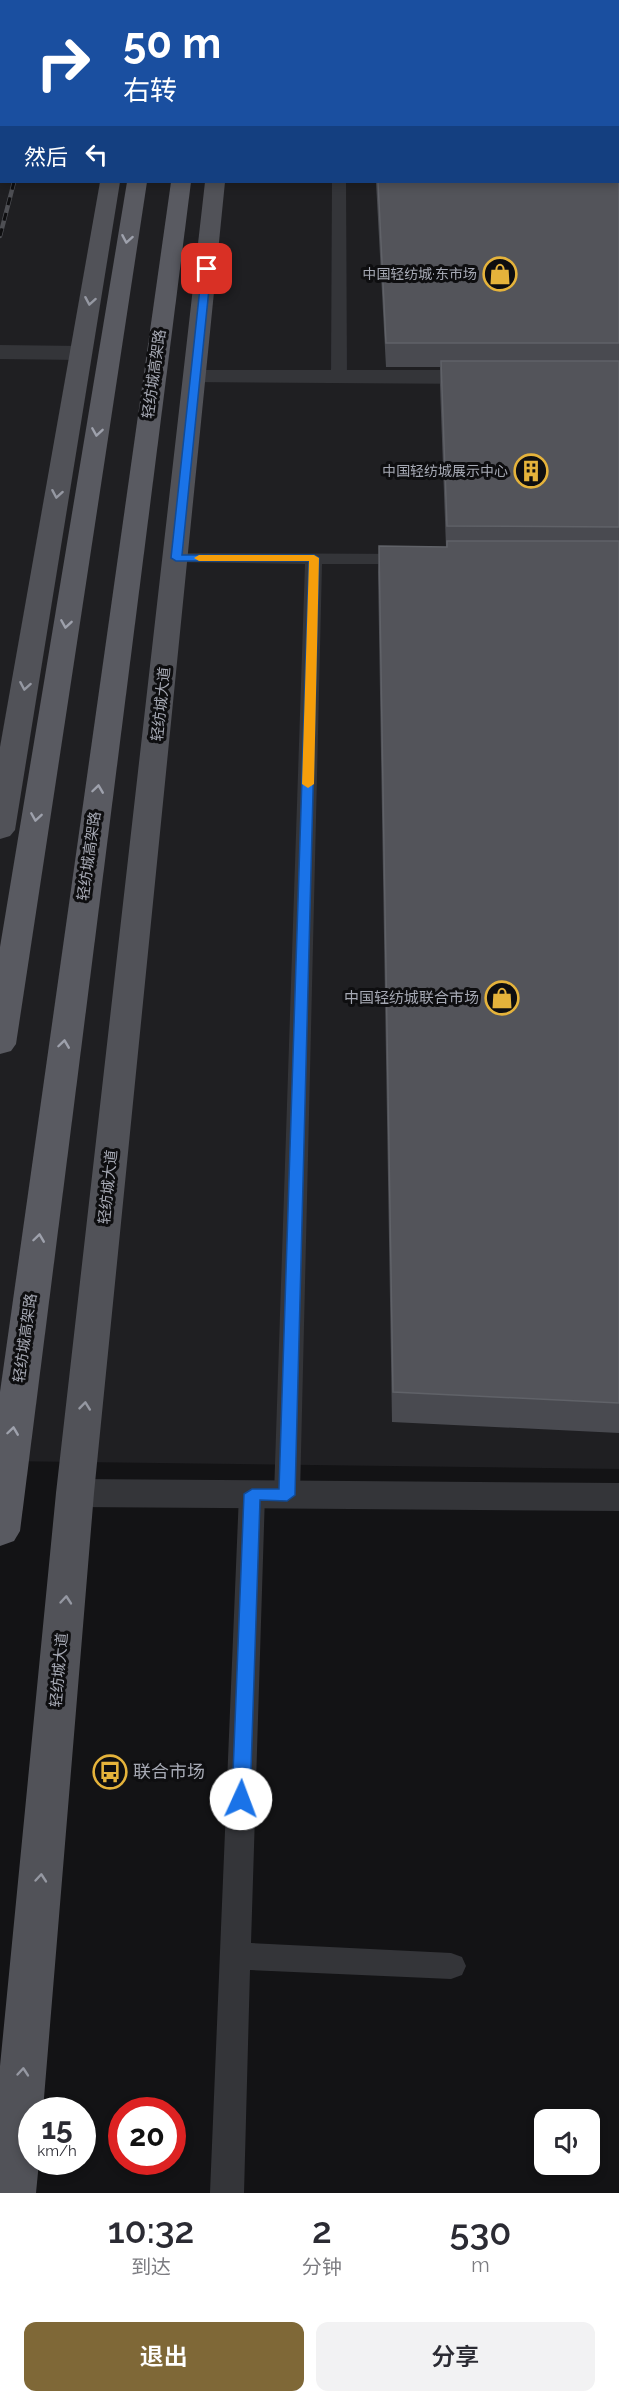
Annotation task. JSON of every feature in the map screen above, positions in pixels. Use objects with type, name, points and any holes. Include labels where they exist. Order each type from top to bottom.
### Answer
[{"type":"highway","points":[[0,1044],[137,183]]},
{"type":"highway","name":"轻纺城高架路","points":[[0,1531],[181,183]]},
{"type":"main road","points":[[0,830],[110,183]]},
{"type":"main road","name":"轻纺城大道","points":[[12,2193],[75,1493],[196,377],[215,183]]},
{"type":"street","points":[[0,352],[81,353]]},
{"type":"street","points":[[196,377],[502,377]]},
{"type":"street","points":[[75,1493],[619,1497]]},
{"type":"lane","points":[[339,183],[339,377]]},
{"type":"lane","points":[[176,558],[420,559]]},
{"type":"lane","points":[[227,2193],[236,1956],[269,1495],[314,558]]},
{"type":"lane","points":[[236,1956],[451,1966]]},
{"type":"shaded area","points":[[0,183],[619,183],[619,1469],[0,1461]]},
{"type":"building","name":"中国轻纺城·东市场","points":[[378,183],[619,183],[619,343],[386,343]]},
{"type":"building","name":"中国轻纺城展示中心","points":[[441,361],[619,361],[619,527],[447,526]]},
{"type":"building","name":"中国轻纺城联合市场","points":[[447,541],[619,541],[619,1403],[393,1392],[379,546],[447,547]]},
{"type":"railway","points":[[0,236],[14,183]]},
{"type":"slow traffic","points":[[199,558],[314,558],[308,784]]},
{"type":"place","name":"中国轻纺城·东市场","points":[[500,274]]},
{"type":"place","name":"中国轻纺城展示中心","points":[[531,471]]},
{"type":"place","name":"中国轻纺城联合市场","points":[[502,998]]},
{"type":"place","name":"联合市场","points":[[110,1772]]},
{"type":"route","points":[[207,269],[176,558],[314,558],[287,1495],[252,1494],[241,1799]]}]
